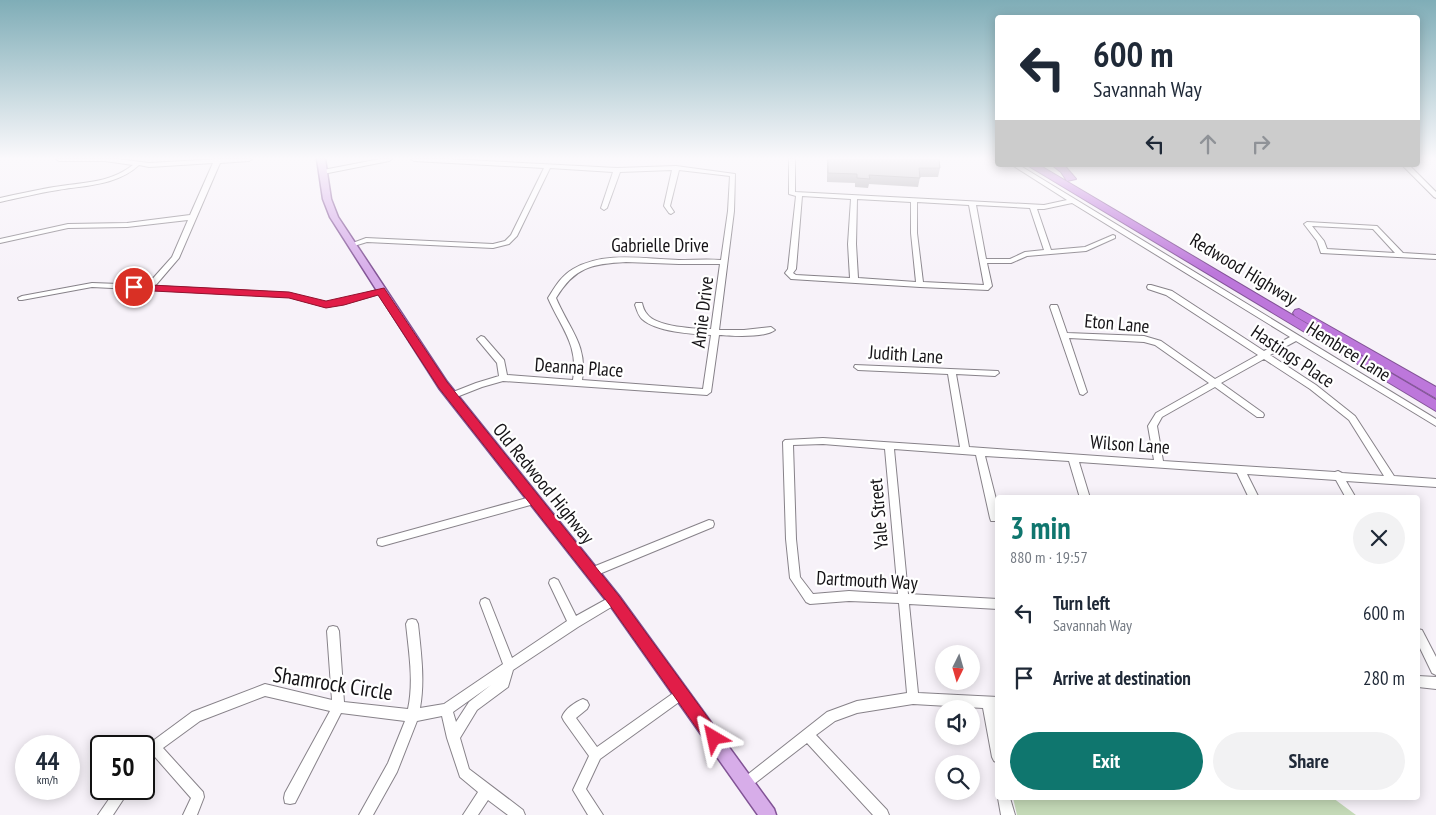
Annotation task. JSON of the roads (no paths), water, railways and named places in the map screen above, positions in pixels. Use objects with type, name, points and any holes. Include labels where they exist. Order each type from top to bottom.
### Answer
[{"type":"highway","name":"Redwood Highway","points":[[1086,197],[1436,406]]},
{"type":"highway","name":"Redwood Highway","points":[[1102,197],[1436,393]]},
{"type":"main road","name":"Old Redwood Highway","points":[[327,197],[328,204],[380,291],[424,359],[614,600],[768,815]]},
{"type":"street","points":[[0,200],[15,197]]},
{"type":"street","points":[[150,287],[175,258],[202,197]]},
{"type":"street","points":[[352,244],[366,240],[493,246],[507,243],[514,236],[533,197]]},
{"type":"street","points":[[604,208],[608,197]]},
{"type":"street","points":[[669,197],[667,206],[671,212]]},
{"type":"street","name":"Amie Drive","points":[[708,392],[717,331],[732,197]]},
{"type":"street","points":[[795,197],[790,276],[985,288],[988,286],[972,203]]},
{"type":"street","points":[[854,197],[852,244],[854,280]]},
{"type":"street","points":[[855,197],[1033,207],[1054,207],[1068,199]]},
{"type":"street","name":"Hembree Lane","points":[[1061,197],[1068,199],[1436,423]]},
{"type":"street","points":[[914,200],[914,233],[920,285]]},
{"type":"street","points":[[1033,207],[1048,251]]},
{"type":"street","points":[[0,242],[68,226],[127,226],[193,217]]},
{"type":"street","points":[[1401,255],[1375,227],[1307,224],[1320,241],[1324,251],[1436,257]]},
{"type":"street","points":[[983,261],[1011,261],[1026,254],[1086,249],[1113,237]]},
{"type":"street","name":"Gabrielle Drive","points":[[577,383],[582,366],[580,352],[552,298],[556,289],[568,277],[584,267],[606,260],[725,262]]},
{"type":"street","points":[[22,298],[92,285],[289,295],[326,305],[344,302],[380,291]]},
{"type":"street","name":"Hastings Place","points":[[1151,287],[1169,293],[1313,387],[1352,418],[1391,479]]},
{"type":"street","points":[[639,305],[644,317],[657,325],[753,333],[771,330]]},
{"type":"street","points":[[1054,307],[1082,392]]},
{"type":"street","name":"Eton Lane","points":[[1063,335],[1144,339],[1158,343],[1260,415]]},
{"type":"street","points":[[1159,463],[1152,426],[1158,415],[1296,337]]},
{"type":"street","points":[[481,339],[501,362],[503,378]]},
{"type":"street","name":"Judith Lane","points":[[858,367],[952,373],[995,373]]},
{"type":"street","points":[[952,373],[965,451]]},
{"type":"street","name":"Deanna Place","points":[[452,396],[479,384],[503,378],[708,392]]},
{"type":"street","name":"Wilson Lane","points":[[822,441],[1436,483]]},
{"type":"street","name":"Dartmouth Way","points":[[822,441],[788,442],[790,539],[795,578],[810,599],[849,596],[995,604]]},
{"type":"street","name":"Yale Street","points":[[889,446],[913,698]]},
{"type":"street","points":[[980,452],[995,518]]},
{"type":"street","points":[[1073,458],[1084,495]]},
{"type":"street","points":[[1240,469],[1253,495]]},
{"type":"street","points":[[1338,475],[1349,495]]},
{"type":"street","points":[[382,542],[534,500]]},
{"type":"street","points":[[592,572],[709,524]]},
{"type":"street","points":[[554,583],[574,623]]},
{"type":"street","name":"Shamrock Circle","points":[[155,747],[196,716],[265,690],[338,707],[412,716],[446,709],[574,623],[593,614],[614,600]]},
{"type":"street","points":[[453,738],[473,706],[504,684],[509,666],[485,603]]},
{"type":"street","points":[[366,815],[384,786],[412,716],[416,668],[412,624]]},
{"type":"street","points":[[290,798],[338,707],[333,631]]},
{"type":"street","points":[[1420,638],[1436,669]]},
{"type":"street","points":[[1420,682],[1436,683]]},
{"type":"street","points":[[596,815],[579,790],[596,755],[682,693]]},
{"type":"street","points":[[746,783],[831,716],[849,710],[913,698],[993,703],[995,725]]},
{"type":"street","points":[[583,705],[568,717],[596,755]]},
{"type":"street","points":[[446,709],[464,772],[518,815]]},
{"type":"street","points":[[808,735],[882,815]]},
{"type":"street","points":[[155,749],[198,797],[190,815]]},
{"type":"street","points":[[470,815],[487,790]]},
{"type":"street","points":[[105,815],[116,800]]},
{"type":"street","points":[[1004,800],[1008,815]]}]
